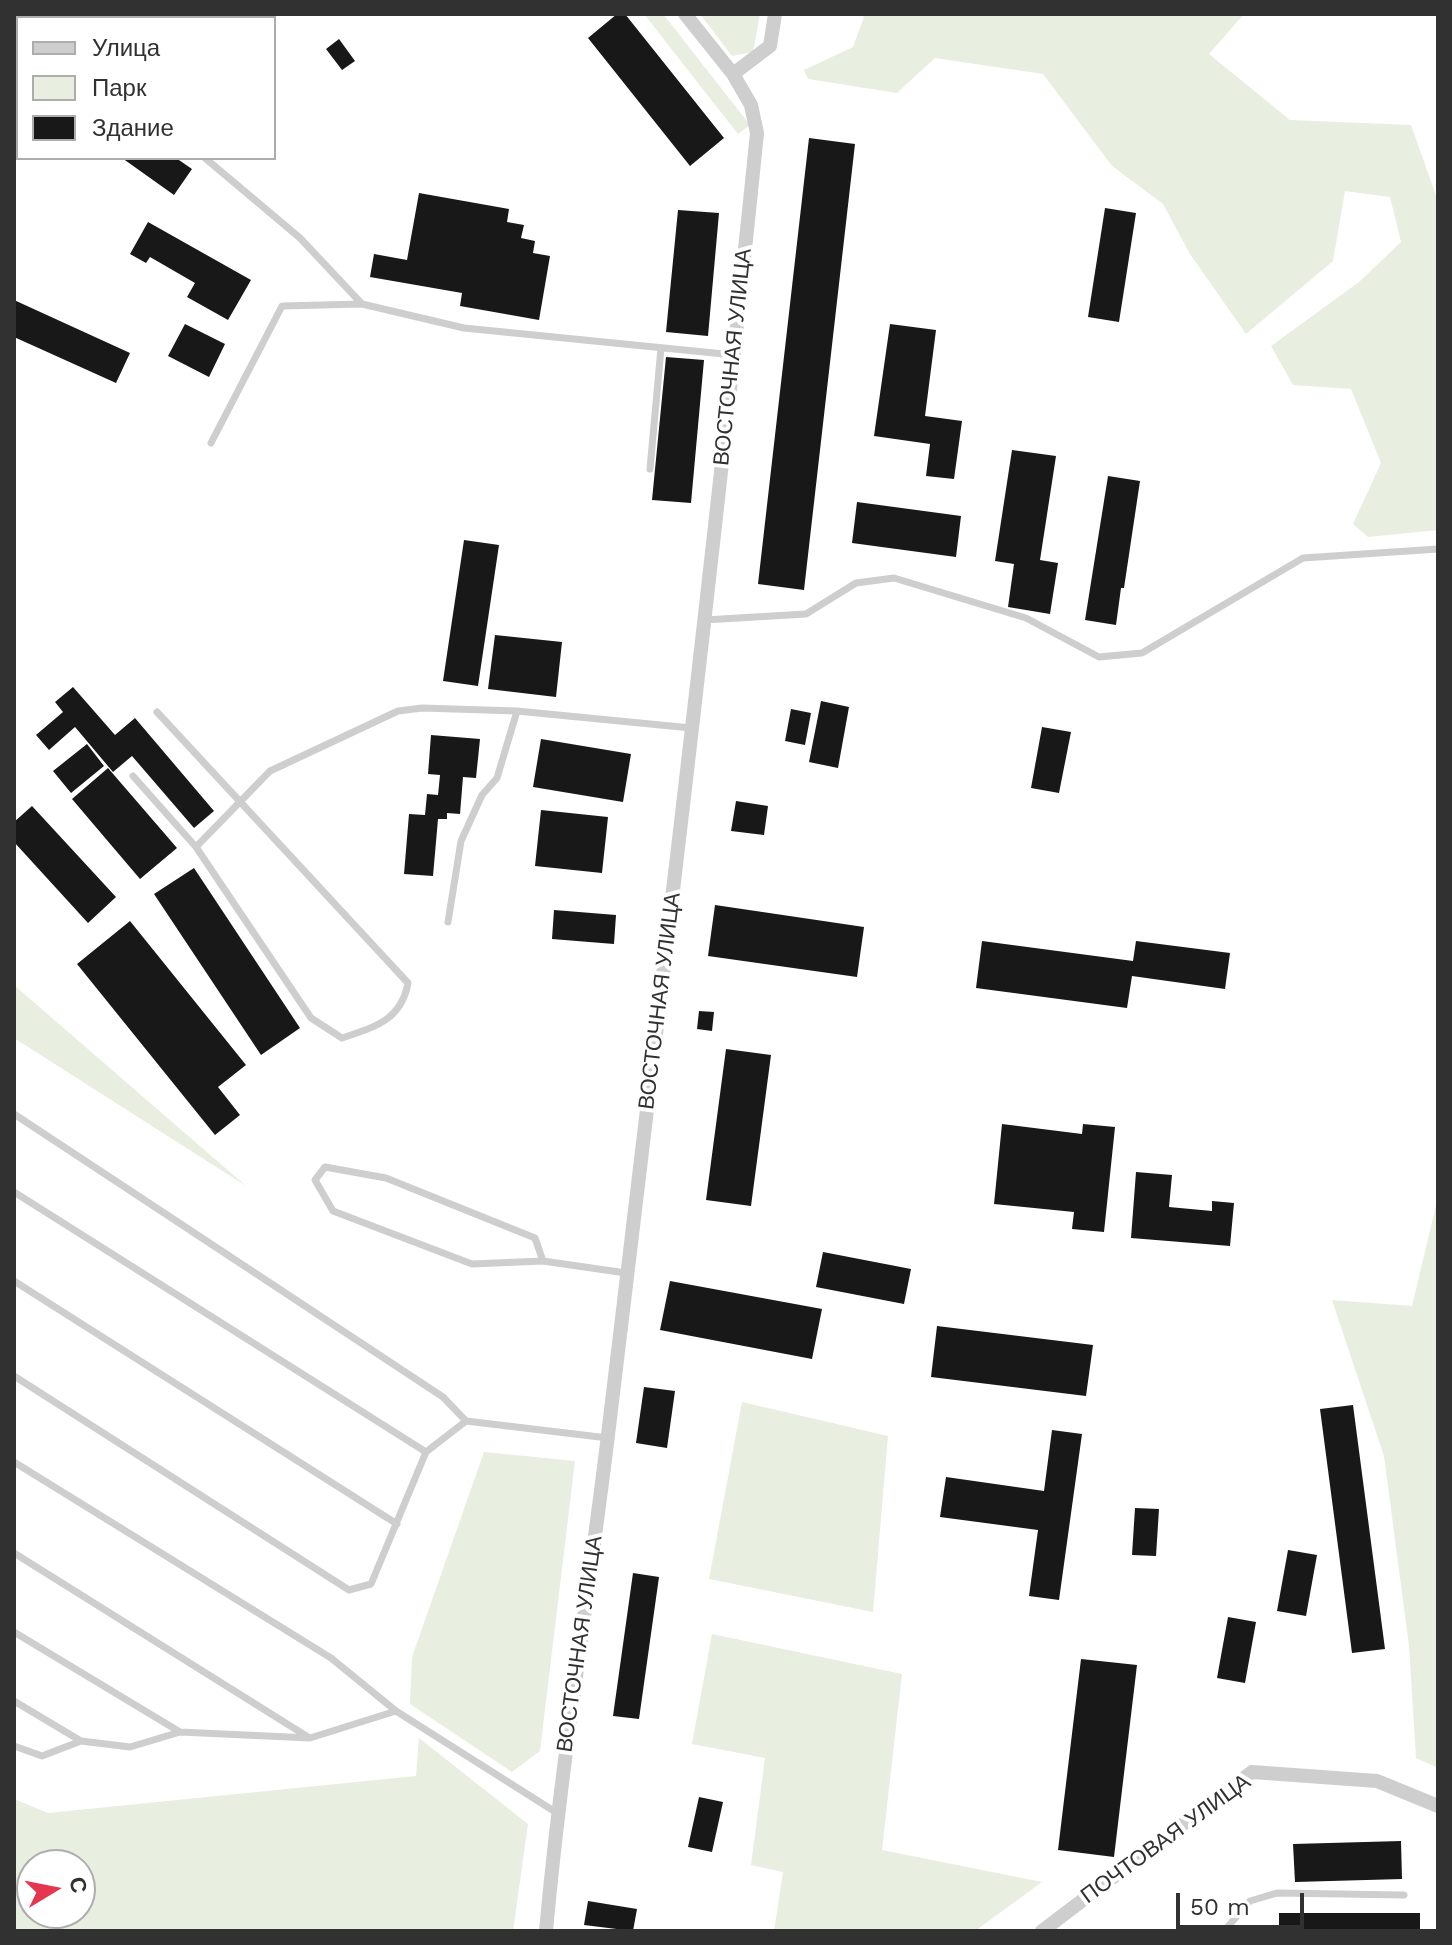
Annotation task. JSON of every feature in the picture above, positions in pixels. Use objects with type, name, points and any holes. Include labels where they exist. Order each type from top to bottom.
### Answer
[{"type":"street","name":"ВОСТОЧНАЯ УЛИЦА","points":[[546,1931],[557,1813],[608,1438],[663,992],[757,133],[751,105],[733,74],[685,14]]},
{"type":"street","points":[[733,74],[770,46],[775,14]]},
{"type":"street","name":"ПОЧТОВАЯ УЛИЦА","points":[[1042,1931],[1252,1772],[1377,1781],[1438,1806]]},
{"type":"lane","points":[[207,160],[300,238],[362,304]]},
{"type":"lane","points":[[211,443],[282,306],[362,304],[464,328],[734,355]]},
{"type":"lane","points":[[650,469],[661,348]]},
{"type":"lane","points":[[704,620],[806,614],[856,583],[894,578],[1026,618],[1099,657],[1142,653],[1303,558],[1438,549]]},
{"type":"lane","points":[[196,847],[270,771],[398,711],[422,708],[517,711],[691,728]]},
{"type":"lane","points":[[448,922],[461,841],[482,795],[497,778],[517,711]]},
{"type":"lane","points":[[133,776],[196,847],[311,1018],[342,1038],[384,1024],[405,998],[408,983],[157,712]]},
{"type":"lane","points":[[14,1114],[443,1397],[466,1421],[608,1438]]},
{"type":"lane","points":[[543,1261],[535,1238],[386,1178],[325,1167],[315,1180],[333,1211],[472,1264],[543,1261],[626,1273]]},
{"type":"lane","points":[[14,1192],[426,1452]]},
{"type":"lane","points":[[14,1281],[397,1524]]},
{"type":"lane","points":[[14,1376],[349,1590],[371,1584],[426,1452],[466,1421]]},
{"type":"lane","points":[[14,1462],[331,1658],[396,1711],[557,1813]]},
{"type":"lane","points":[[14,1553],[310,1738]]},
{"type":"lane","points":[[14,1632],[180,1732]]},
{"type":"lane","points":[[14,1701],[81,1741],[130,1747],[180,1732],[310,1738],[396,1711]]},
{"type":"lane","points":[[14,1746],[42,1756],[81,1741]]},
{"type":"lane","points":[[1224,1931],[1250,1901],[1277,1893],[1404,1895]]},
{"type":"green space","points":[[644,14],[663,14],[750,125],[738,134]]},
{"type":"green space","points":[[700,14],[760,14],[753,52],[732,56]]},
{"type":"green space","points":[[859,14],[1244,14],[1209,54],[1290,120],[1411,125],[1438,201],[1438,530],[1368,537],[1353,524],[1381,463],[1351,389],[1293,385],[1271,346],[1359,282],[1401,242],[1390,197],[1345,191],[1333,261],[1246,334],[1190,254],[1163,204],[1112,166],[1043,74],[935,58],[897,93],[808,79],[804,70],[853,47],[864,17]]},
{"type":"green space","points":[[14,985],[246,1186],[14,1038]]},
{"type":"green space","points":[[1438,1197],[1438,1768],[1416,1758],[1409,1646],[1384,1456],[1332,1300],[1412,1306]]},
{"type":"green space","points":[[742,1402],[888,1436],[873,1612],[709,1579]]},
{"type":"green space","points":[[484,1452],[575,1461],[540,1751],[512,1772],[410,1704],[412,1657]]},
{"type":"green space","points":[[712,1634],[902,1674],[882,1850],[1042,1882],[975,1931],[774,1931],[783,1872],[751,1865],[765,1758],[692,1744]]},
{"type":"green space","points":[[419,1738],[528,1824],[513,1931],[14,1931],[14,1799],[48,1813],[416,1776]]},
{"type":"building","points":[[617,14],[625,14],[724,138],[690,166],[588,38]]},
{"type":"building","points":[[339,39],[355,61],[342,70],[326,49]]},
{"type":"building","points":[[809,138],[855,144],[804,590],[758,584]]},
{"type":"building","points":[[125,160],[179,160],[192,169],[174,195]]},
{"type":"building","points":[[419,193],[509,209],[507,222],[524,225],[521,238],[535,241],[533,253],[550,256],[539,320],[460,306],[462,293],[370,277],[374,254],[407,260]]},
{"type":"building","points":[[1105,208],[1136,213],[1119,322],[1088,317]]},
{"type":"building","points":[[678,210],[719,213],[708,336],[666,332]]},
{"type":"building","points":[[148,222],[251,280],[228,320],[187,297],[195,283],[150,257],[146,263],[130,254]]},
{"type":"building","points":[[14,300],[130,353],[116,383],[14,337]]},
{"type":"building","points":[[185,324],[225,344],[209,377],[168,356]]},
{"type":"building","points":[[890,324],[936,330],[925,416],[962,421],[954,479],[926,476],[930,444],[874,436]]},
{"type":"building","points":[[666,357],[704,360],[691,503],[652,500]]},
{"type":"building","points":[[1012,450],[1056,456],[1040,560],[1058,563],[1050,614],[1008,607],[1014,564],[995,561]]},
{"type":"building","points":[[1108,476],[1140,481],[1116,625],[1085,620]]},
{"type":"building","points":[[857,502],[961,516],[956,557],[852,543]]},
{"type":"building","points":[[464,540],[499,545],[478,686],[443,681]]},
{"type":"building","points":[[495,635],[562,642],[556,697],[488,689]]},
{"type":"building","points":[[73,687],[115,735],[135,718],[214,811],[194,828],[132,756],[113,772],[75,727],[49,750],[36,735],[63,712],[55,702]]},
{"type":"building","points":[[821,701],[849,707],[838,768],[809,762]]},
{"type":"building","points":[[791,709],[811,713],[805,745],[785,741]]},
{"type":"building","points":[[1042,727],[1071,732],[1059,793],[1031,788]]},
{"type":"building","points":[[431,735],[480,739],[476,778],[463,777],[460,814],[447,813],[447,819],[438,819],[433,876],[404,874],[409,814],[425,815],[427,794],[438,795],[440,775],[428,774]]},
{"type":"building","points":[[541,739],[631,754],[623,802],[533,787]]},
{"type":"building","points":[[87,744],[104,766],[71,793],[53,771]]},
{"type":"building","points":[[108,768],[177,848],[140,879],[72,799]]},
{"type":"building","points":[[736,801],[768,806],[764,835],[731,831]]},
{"type":"building","points":[[32,806],[116,897],[88,923],[14,842],[14,822]]},
{"type":"building","points":[[541,810],[608,817],[602,873],[535,866]]},
{"type":"building","points":[[194,868],[300,1028],[261,1055],[154,894]]},
{"type":"building","points":[[715,905],[864,927],[857,977],[708,956]]},
{"type":"building","points":[[554,910],[616,915],[614,944],[552,939]]},
{"type":"building","points":[[130,921],[246,1065],[218,1087],[240,1115],[215,1135],[77,964]]},
{"type":"building","points":[[982,941],[1133,961],[1136,941],[1230,953],[1225,989],[1132,976],[1127,1008],[976,988]]},
{"type":"building","points":[[699,1011],[714,1012],[712,1031],[697,1029]]},
{"type":"building","points":[[726,1049],[771,1055],[751,1206],[706,1200]]},
{"type":"building","points":[[1002,1124],[1082,1134],[1083,1124],[1115,1127],[1104,1232],[1072,1229],[1074,1212],[994,1204]]},
{"type":"building","points":[[1136,1172],[1172,1175],[1169,1207],[1212,1211],[1212,1201],[1234,1203],[1230,1246],[1131,1238]]},
{"type":"building","points":[[823,1252],[911,1269],[904,1304],[816,1287]]},
{"type":"building","points":[[670,1281],[822,1309],[812,1359],[660,1330]]},
{"type":"building","points":[[937,1326],[1093,1345],[1086,1396],[931,1377]]},
{"type":"building","points":[[644,1387],[675,1391],[667,1448],[636,1443]]},
{"type":"building","points":[[1353,1405],[1385,1649],[1352,1653],[1320,1409]]},
{"type":"building","points":[[1052,1430],[1082,1434],[1059,1600],[1029,1596],[1038,1530],[940,1517],[946,1477],[1044,1491]]},
{"type":"building","points":[[1135,1508],[1159,1509],[1156,1556],[1132,1555]]},
{"type":"building","points":[[1288,1550],[1317,1555],[1306,1616],[1277,1611]]},
{"type":"building","points":[[633,1573],[659,1577],[639,1719],[613,1716]]},
{"type":"building","points":[[1228,1617],[1256,1622],[1245,1683],[1217,1678]]},
{"type":"building","points":[[1081,1659],[1137,1665],[1114,1857],[1058,1850]]},
{"type":"building","points":[[699,1797],[723,1802],[712,1852],[688,1847]]},
{"type":"building","points":[[1401,1841],[1402,1879],[1295,1882],[1293,1844]]},
{"type":"building","points":[[588,1901],[637,1909],[633,1931],[584,1925]]},
{"type":"building","points":[[1279,1913],[1420,1913],[1420,1931],[1279,1931]]}]
